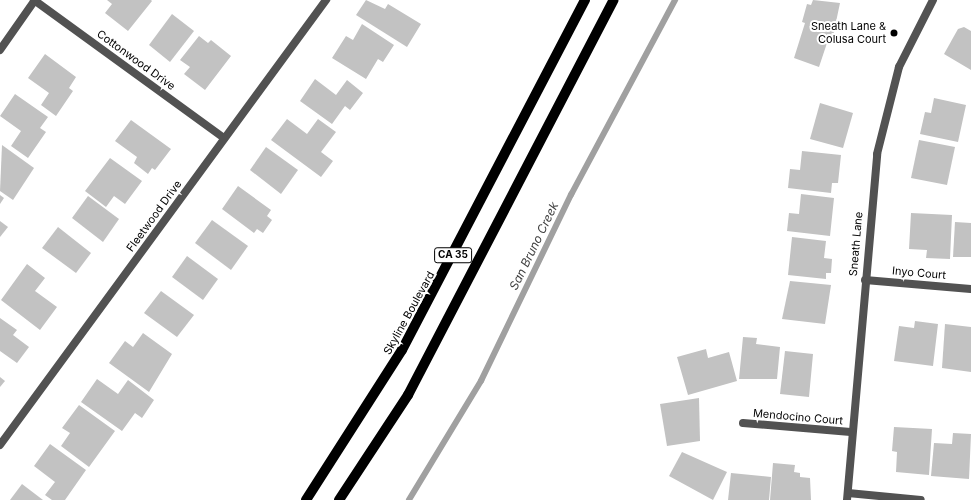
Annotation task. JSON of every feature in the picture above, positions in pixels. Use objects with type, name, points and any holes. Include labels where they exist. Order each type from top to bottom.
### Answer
[{"type":"main road","name":"Skyline Boulevard","points":[[306,500],[402,350],[584,0]]},
{"type":"main road","name":"CA 35","points":[[339,500],[408,395],[614,0]]},
{"type":"street","name":"Cottonwood Drive","points":[[34,0],[224,138]]},
{"type":"street","points":[[0,50],[34,0]]},
{"type":"street","name":"Fleetwood Drive","points":[[0,445],[326,0]]},
{"type":"street","name":"Sneath Lane","points":[[847,497],[851,432],[872,191],[885,111],[899,67],[933,0]]},
{"type":"street","name":"Inyo Court","points":[[865,280],[971,289]]},
{"type":"street","name":"Mendocino Court","points":[[743,423],[851,432]]},
{"type":"street","points":[[847,497],[921,500]]},
{"type":"building","points":[[107,0],[152,1],[128,31],[105,13],[112,4]]},
{"type":"building","points":[[366,0],[385,9],[388,4],[421,24],[407,47],[356,15]]},
{"type":"building","points":[[813,0],[840,3],[832,41],[828,40],[819,67],[794,58],[805,23],[802,22],[807,4],[811,5]]},
{"type":"building","points":[[172,14],[194,31],[170,62],[149,45]]},
{"type":"building","points":[[362,24],[394,45],[383,62],[378,59],[366,79],[332,58],[346,36],[353,40]]},
{"type":"building","points":[[964,27],[971,31],[971,70],[944,54],[958,29]]},
{"type":"building","points":[[199,36],[208,43],[211,40],[231,56],[205,90],[184,74],[190,67],[180,60]]},
{"type":"building","points":[[45,54],[76,77],[69,88],[73,91],[56,116],[41,105],[49,93],[28,78]]},
{"type":"building","points":[[315,79],[336,95],[347,80],[363,93],[350,110],[345,106],[332,124],[300,101]]},
{"type":"building","points":[[15,94],[48,117],[40,128],[46,132],[28,158],[11,146],[21,131],[0,116]]},
{"type":"building","points":[[934,98],[966,105],[958,142],[920,134],[925,112],[931,113]]},
{"type":"building","points":[[820,103],[853,113],[843,148],[810,139]]},
{"type":"building","points":[[287,119],[307,134],[318,119],[336,132],[321,152],[333,161],[321,177],[271,140]]},
{"type":"building","points":[[131,120],[171,149],[155,170],[152,168],[148,174],[134,163],[137,157],[115,141]]},
{"type":"building","points":[[919,140],[955,147],[947,185],[911,178]]},
{"type":"building","points":[[2,145],[34,168],[13,200],[0,191]]},
{"type":"building","points":[[266,147],[298,170],[281,194],[250,170]]},
{"type":"building","points":[[802,151],[841,155],[838,183],[832,183],[831,193],[788,188],[790,169],[800,170]]},
{"type":"building","points":[[110,158],[142,181],[125,204],[114,196],[106,207],[85,191]]},
{"type":"building","points":[[238,186],[271,210],[267,216],[272,220],[263,233],[257,229],[254,233],[222,209]]},
{"type":"building","points":[[801,194],[834,198],[830,236],[787,231],[789,213],[799,214]]},
{"type":"building","points":[[0,195],[4,198],[0,204]]},
{"type":"building","points":[[88,196],[119,219],[103,242],[72,218]]},
{"type":"building","points":[[911,213],[952,215],[950,259],[926,258],[927,250],[909,249]]},
{"type":"building","points":[[212,220],[248,246],[231,270],[195,243]]},
{"type":"building","points":[[0,221],[8,227],[0,237]]},
{"type":"building","points":[[955,222],[971,223],[971,257],[953,257]]},
{"type":"building","points":[[58,227],[91,253],[76,273],[42,248]]},
{"type":"building","points":[[792,237],[826,241],[824,258],[832,259],[831,273],[826,273],[826,279],[788,275]]},
{"type":"building","points":[[187,256],[218,279],[203,300],[172,277]]},
{"type":"building","points":[[27,264],[45,278],[35,291],[57,307],[40,330],[1,300]]},
{"type":"building","points":[[790,281],[831,285],[825,324],[782,319]]},
{"type":"building","points":[[161,291],[194,315],[177,337],[144,313]]},
{"type":"building","points":[[0,318],[17,330],[13,335],[29,347],[17,363],[0,351]]},
{"type":"building","points":[[915,321],[938,324],[933,366],[894,361],[899,326],[914,328]]},
{"type":"building","points":[[945,324],[971,327],[971,372],[942,368]]},
{"type":"building","points":[[143,333],[172,354],[149,392],[109,363],[125,341],[133,347]]},
{"type":"building","points":[[743,337],[757,338],[756,344],[780,347],[777,379],[739,379]]},
{"type":"building","points":[[706,349],[708,358],[729,352],[737,381],[688,395],[677,357]]},
{"type":"building","points":[[785,351],[813,354],[809,397],[780,394]]},
{"type":"building","points":[[0,377],[5,381],[0,387]]},
{"type":"building","points":[[97,379],[118,394],[128,380],[154,400],[142,418],[135,413],[122,431],[81,402]]},
{"type":"building","points":[[699,398],[700,441],[667,446],[660,404]]},
{"type":"building","points":[[79,405],[115,431],[89,467],[61,446],[70,433],[62,428]]},
{"type":"building","points":[[894,427],[932,429],[929,475],[896,472],[897,452],[892,451]]},
{"type":"building","points":[[953,433],[971,434],[969,479],[931,476],[934,443],[952,444]]},
{"type":"building","points":[[50,444],[86,470],[65,500],[52,500],[45,495],[55,482],[34,466]]},
{"type":"building","points":[[682,452],[727,472],[713,500],[669,476]]},
{"type":"building","points":[[773,463],[795,465],[794,472],[800,473],[800,477],[810,478],[811,500],[770,500]]},
{"type":"building","points":[[731,473],[771,477],[769,500],[728,500]]},
{"type":"building","points":[[22,484],[43,500],[10,500]]},
{"type":"waterway","name":"San Bruno Creek","points":[[409,500],[481,381],[571,195],[675,0]]},
{"type":"place","name":"Sneath Lane & Colusa Court","points":[[894,33]]}]
